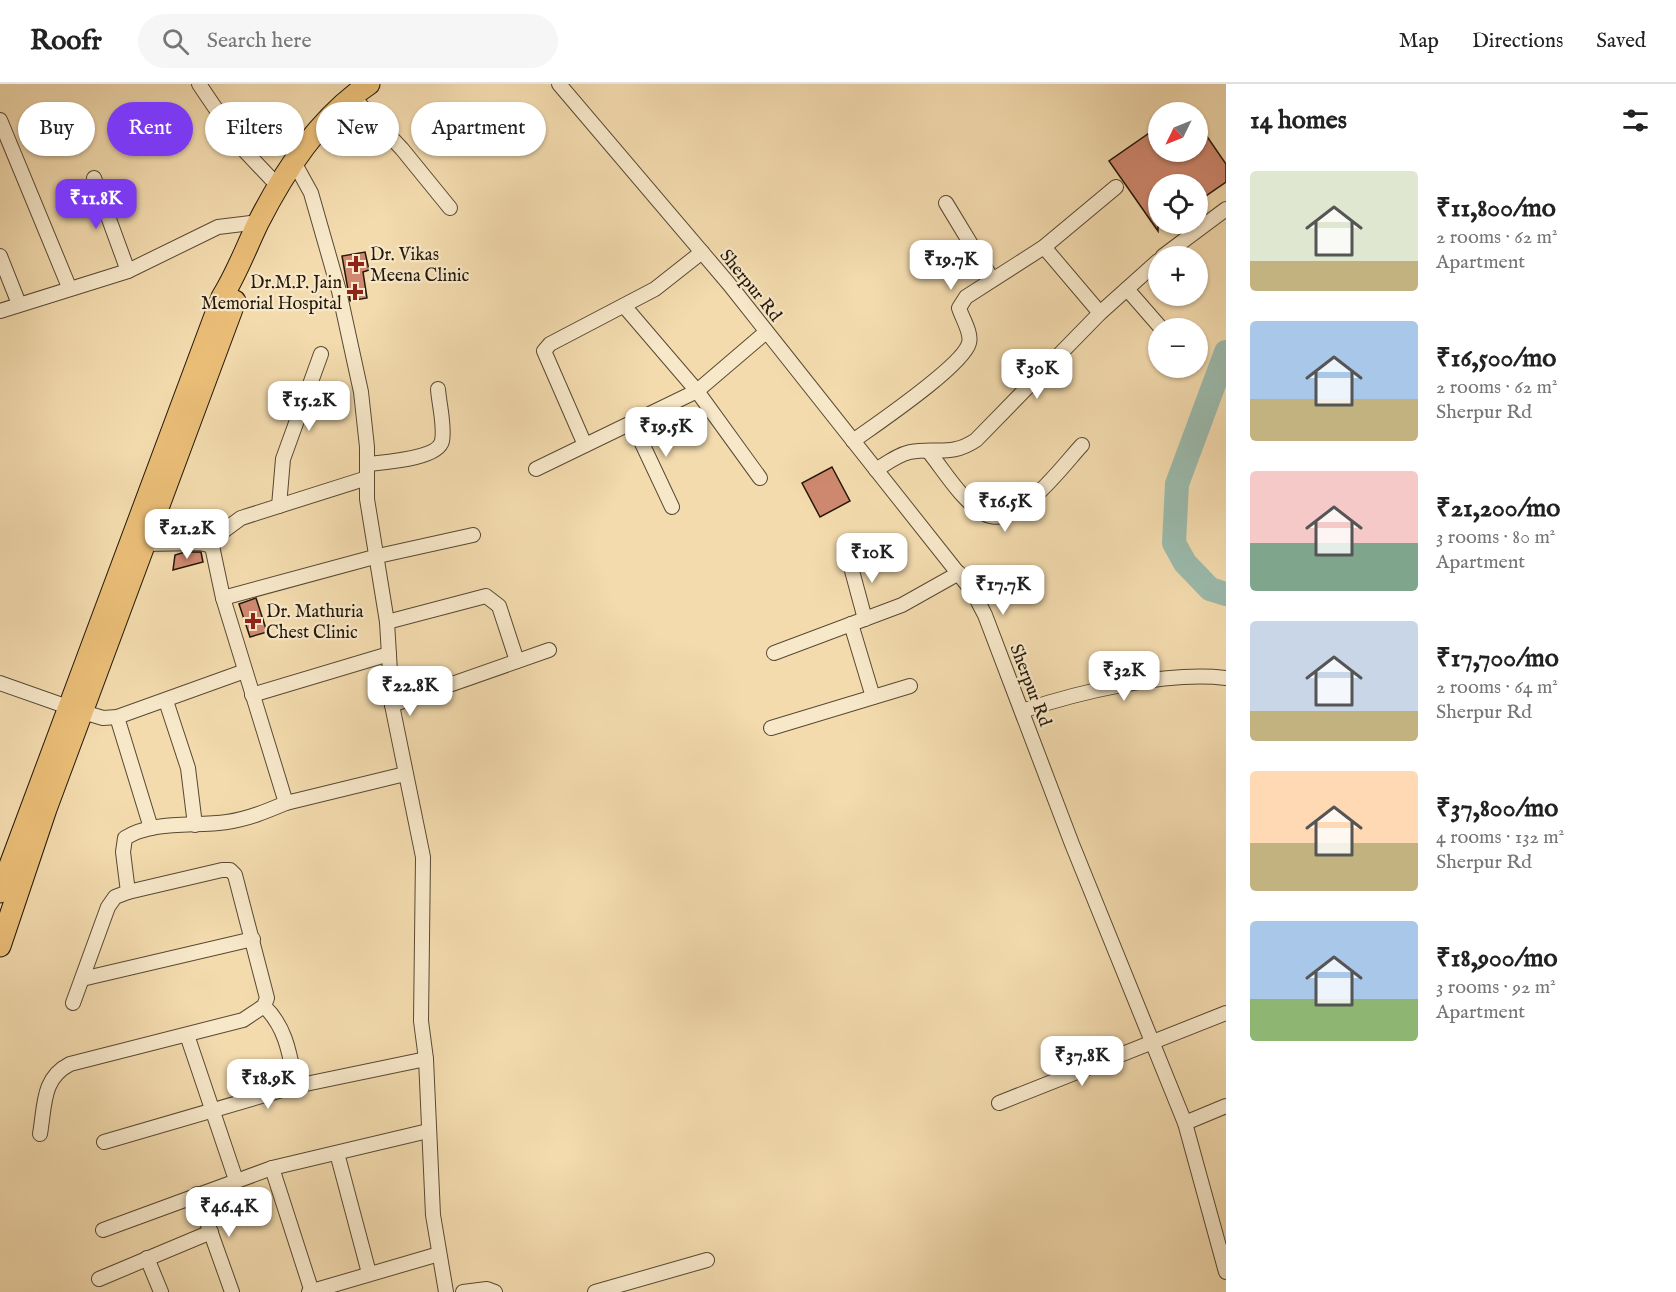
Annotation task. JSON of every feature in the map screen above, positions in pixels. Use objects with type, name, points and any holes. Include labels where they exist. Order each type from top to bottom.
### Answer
[{"type":"highway","points":[[0,946],[46,809],[76,709],[222,297],[235,276],[278,186],[294,162],[314,134],[364,88]]},
{"type":"highway","points":[[0,892],[144,544],[235,303],[235,276]]},
{"type":"street","points":[[199,84],[243,149],[278,186]]},
{"type":"street","name":"Sherpur Rd","points":[[559,84],[702,252],[959,573],[986,615],[1072,844],[1185,1124],[1226,1272]]},
{"type":"street","points":[[364,88],[402,149],[450,208]]},
{"type":"street","points":[[0,120],[69,287]]},
{"type":"street","points":[[294,162],[311,193],[339,291],[361,392],[368,471],[367,499],[387,622],[392,705],[423,857],[421,1021],[426,1059],[433,1215],[446,1292]]},
{"type":"street","points":[[94,178],[128,271]]},
{"type":"street","points":[[853,441],[911,399],[965,351],[970,340],[959,308],[966,297],[1044,247],[1116,187]]},
{"type":"street","points":[[946,203],[992,279]]},
{"type":"street","points":[[1176,246],[1226,208]]},
{"type":"street","points":[[0,311],[69,287],[128,271],[218,227],[259,222]]},
{"type":"street","points":[[1044,247],[1100,313]]},
{"type":"street","points":[[585,445],[544,351],[550,344],[625,307],[655,289],[702,252]]},
{"type":"street","points":[[0,256],[20,304]]},
{"type":"street","points":[[876,470],[898,456],[913,452],[964,448],[976,440],[1100,313],[1148,270]]},
{"type":"street","points":[[1127,288],[1152,318]]},
{"type":"street","points":[[625,307],[698,391],[760,478]]},
{"type":"street","points":[[536,469],[698,391],[766,332]]},
{"type":"street","points":[[279,506],[282,459],[321,354]]},
{"type":"street","points":[[212,546],[230,525],[242,518],[368,471],[428,455],[437,450],[442,441],[438,388]]},
{"type":"street","points":[[632,422],[672,507]]},
{"type":"street","points":[[929,452],[970,502],[987,515],[1003,518],[1022,508],[1082,445]]},
{"type":"street","points":[[223,598],[378,556],[473,535]]},
{"type":"street","points":[[144,544],[200,543],[212,546]]},
{"type":"street","points":[[212,546],[223,598],[286,803]]},
{"type":"street","points":[[849,556],[865,619]]},
{"type":"street","points":[[774,652],[902,605],[959,573]]},
{"type":"street","points":[[387,622],[486,596],[499,606],[517,661]]},
{"type":"street","points":[[851,624],[873,698]]},
{"type":"street","points":[[392,705],[549,650]]},
{"type":"street","points":[[252,695],[389,654]]},
{"type":"street","points":[[0,683],[103,718],[117,717],[166,701],[245,671]]},
{"type":"street","points":[[1022,711],[1060,698],[1098,690],[1170,680],[1226,678]]},
{"type":"street","points":[[771,728],[910,686]]},
{"type":"street","points":[[166,701],[188,768],[195,825]]},
{"type":"street","points":[[117,717],[151,828]]},
{"type":"street","points":[[128,892],[123,852],[125,838],[135,832],[151,828],[195,825],[251,817],[286,803],[405,774]]},
{"type":"street","points":[[40,1134],[49,1080],[57,1071],[70,1064],[243,1020],[264,1006],[267,998],[235,875],[230,870],[222,870],[115,897],[108,907],[73,1003]]},
{"type":"street","points":[[82,979],[253,939]]},
{"type":"street","points":[[264,1006],[273,1015],[285,1038],[296,1086]]},
{"type":"street","points":[[999,1103],[1226,1013]]},
{"type":"street","points":[[187,1035],[236,1180]]},
{"type":"street","points":[[104,1142],[296,1086],[426,1059]]},
{"type":"street","points":[[1185,1124],[1226,1106]]},
{"type":"street","points":[[103,1230],[272,1168],[428,1131]]},
{"type":"street","points":[[337,1153],[369,1272]]},
{"type":"street","points":[[272,1168],[311,1292],[369,1272],[439,1254]]},
{"type":"street","points":[[197,1194],[232,1292]]},
{"type":"street","points":[[99,1279],[211,1232]]},
{"type":"street","points":[[147,1258],[161,1292]]},
{"type":"street","points":[[596,1292],[706,1260]]},
{"type":"street","points":[[463,1292],[488,1289],[495,1292]]},
{"type":"building","points":[[1148,134],[1148,162],[1208,162],[1208,138],[1226,164],[1226,182],[1208,194],[1208,174],[1148,174],[1148,217],[1109,161]]},
{"type":"building","points":[[365,252],[369,270],[363,272],[367,298],[350,301],[342,256]]},
{"type":"building","points":[[832,467],[850,501],[820,517],[802,483]]},
{"type":"building","points":[[185,552],[201,552],[203,562],[173,570],[175,555]]},
{"type":"building","points":[[256,598],[267,632],[250,637],[239,604]]},
{"type":"waterway","points":[[1226,352],[1177,484],[1174,543],[1185,563],[1210,589],[1226,594]]},
{"type":"place","name":"Dr. Vikas Meena Clinic","points":[[356,264]]},
{"type":"place","name":"Dr.M.P. Jain Memorial Hospital","points":[[355,292]]},
{"type":"place","name":"Dr. Mathuria Chest Clinic","points":[[253,621]]}]
